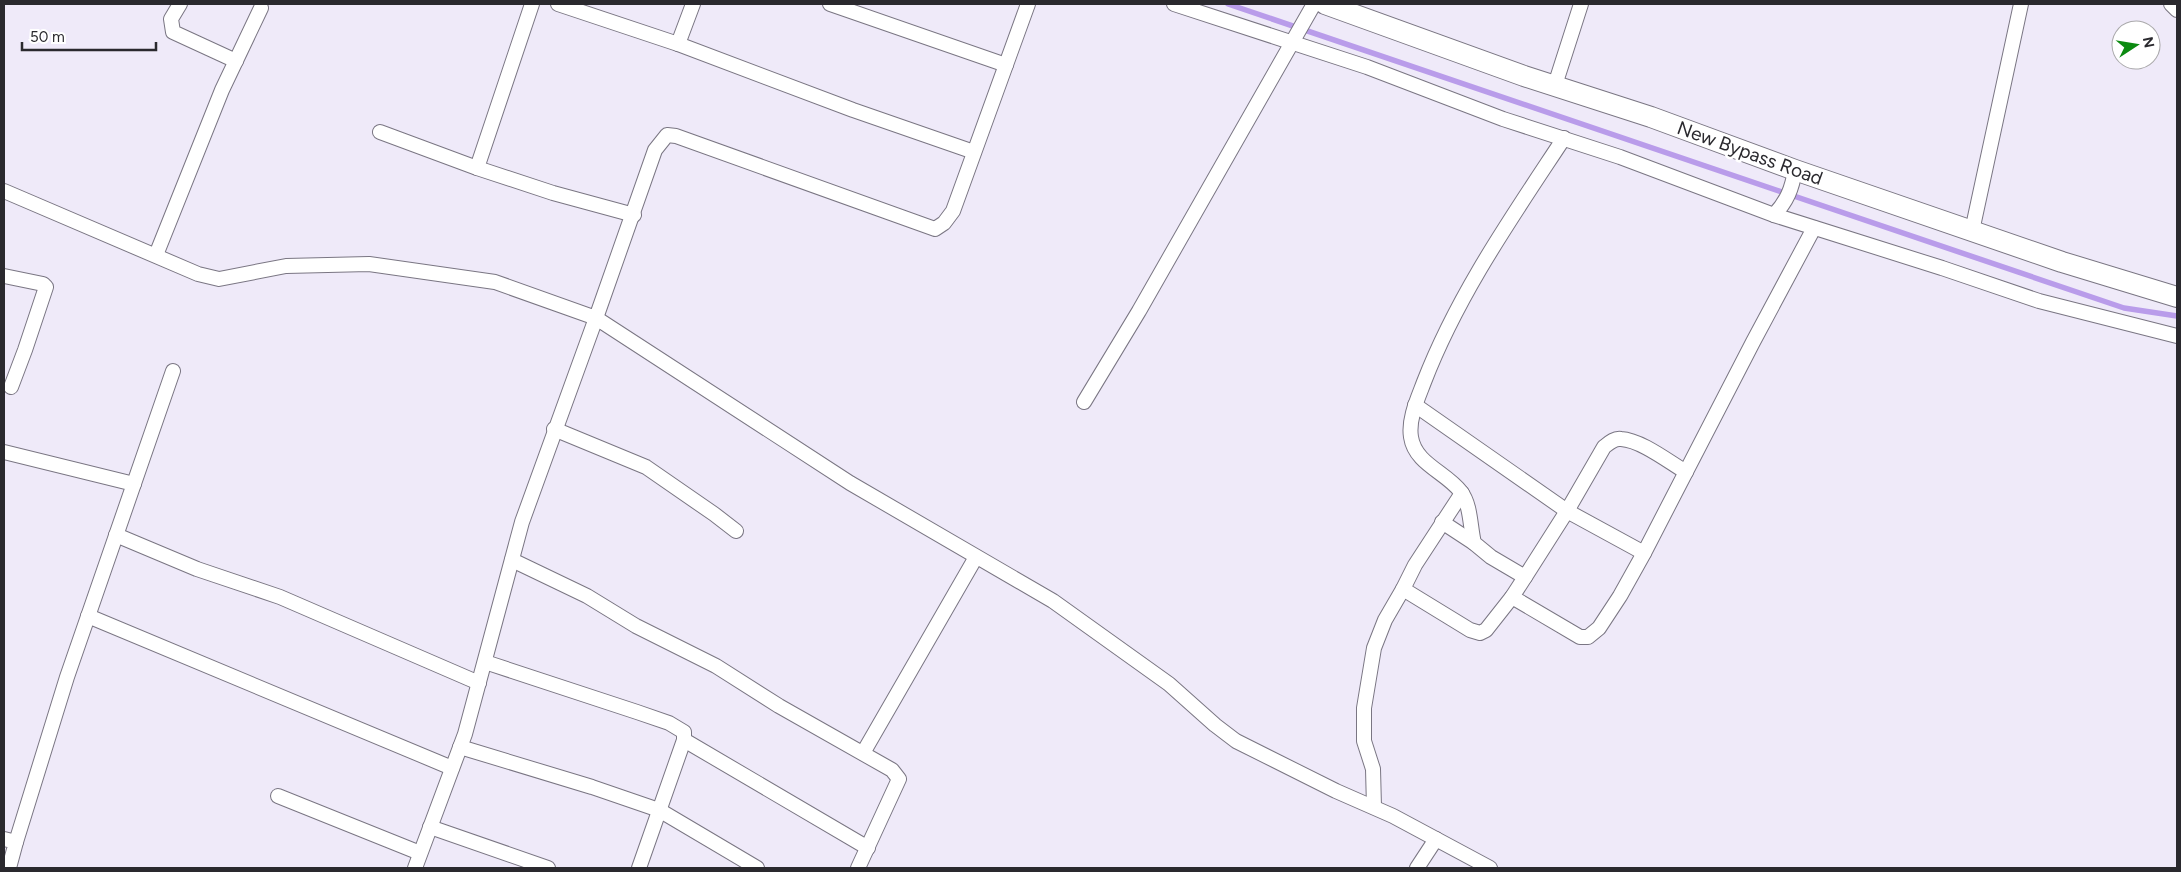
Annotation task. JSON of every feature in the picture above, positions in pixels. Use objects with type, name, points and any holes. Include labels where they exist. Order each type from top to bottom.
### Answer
[{"type":"main road","name":"New Bypass Road","points":[[1324,4],[1524,76],[1651,117],[1794,178],[1972,231],[2115,279],[2177,297]]},
{"type":"street","points":[[180,4],[171,19],[173,32],[236,61]]},
{"type":"street","points":[[477,168],[532,4]]},
{"type":"street","points":[[558,4],[597,15],[853,110],[974,152]]},
{"type":"street","points":[[678,44],[693,4]]},
{"type":"street","points":[[830,4],[1006,65]]},
{"type":"street","points":[[415,868],[460,747],[485,662],[522,522],[554,429],[634,215],[655,150],[667,135],[676,136],[935,229],[944,223],[953,211],[1028,4]]},
{"type":"street","points":[[1084,402],[1139,311],[1314,4]]},
{"type":"street","points":[[1555,85],[1582,4]]},
{"type":"street","points":[[1972,231],[2021,4]]},
{"type":"street","points":[[2172,4],[2177,10]]},
{"type":"street","points":[[1181,5],[1298,32],[1367,67],[1503,119],[1620,157],[1814,228],[2039,301],[2177,336]]},
{"type":"street","points":[[156,255],[194,158],[261,8]]},
{"type":"street","points":[[380,132],[477,168],[553,193],[634,215]]},
{"type":"street","points":[[1474,543],[1468,506],[1462,493],[1454,484],[1423,460],[1414,448],[1410,435],[1415,405],[1443,337],[1470,284],[1564,138]]},
{"type":"street","points":[[1774,214],[1785,203],[1794,178]]},
{"type":"street","points":[[4,191],[198,274],[219,279],[286,266],[369,264],[495,282],[596,318],[666,361],[850,483],[1053,601],[1169,684],[1236,741],[1374,807],[1490,868]]},
{"type":"street","points":[[1512,597],[1580,637],[1588,637],[1599,628],[1620,596],[1644,553],[1814,228]]},
{"type":"street","points":[[4,276],[46,286],[11,387]]},
{"type":"street","points":[[9,868],[10,840],[172,370]]},
{"type":"street","points":[[1415,405],[1567,511],[1644,553]]},
{"type":"street","points":[[554,429],[646,467],[736,531]]},
{"type":"street","points":[[1402,589],[1470,630],[1480,633],[1486,630],[1512,597],[1567,511],[1604,447],[1612,440],[1620,438],[1635,442],[1686,472]]},
{"type":"street","points":[[4,452],[134,484]]},
{"type":"street","points":[[1374,807],[1374,769],[1364,741],[1364,708],[1374,648],[1385,620],[1415,565],[1462,493]]},
{"type":"street","points":[[1442,522],[1474,543],[1491,557],[1525,577]]},
{"type":"street","points":[[116,535],[197,569],[280,597],[479,683]]},
{"type":"street","points":[[863,753],[976,557]]},
{"type":"street","points":[[512,560],[588,596],[636,626],[716,666],[779,706],[892,770],[899,779],[858,868]]},
{"type":"street","points":[[88,616],[452,768]]},
{"type":"street","points":[[485,662],[669,723],[684,732],[684,740],[639,868]]},
{"type":"street","points":[[684,740],[868,848]]},
{"type":"street","points":[[460,747],[592,787],[658,810],[757,868]]},
{"type":"street","points":[[278,796],[420,853]]},
{"type":"street","points":[[430,827],[548,868]]},
{"type":"street","points":[[1417,868],[1436,839]]},
{"type":"waterway","points":[[1228,4],[2124,308],[2177,316]]}]
